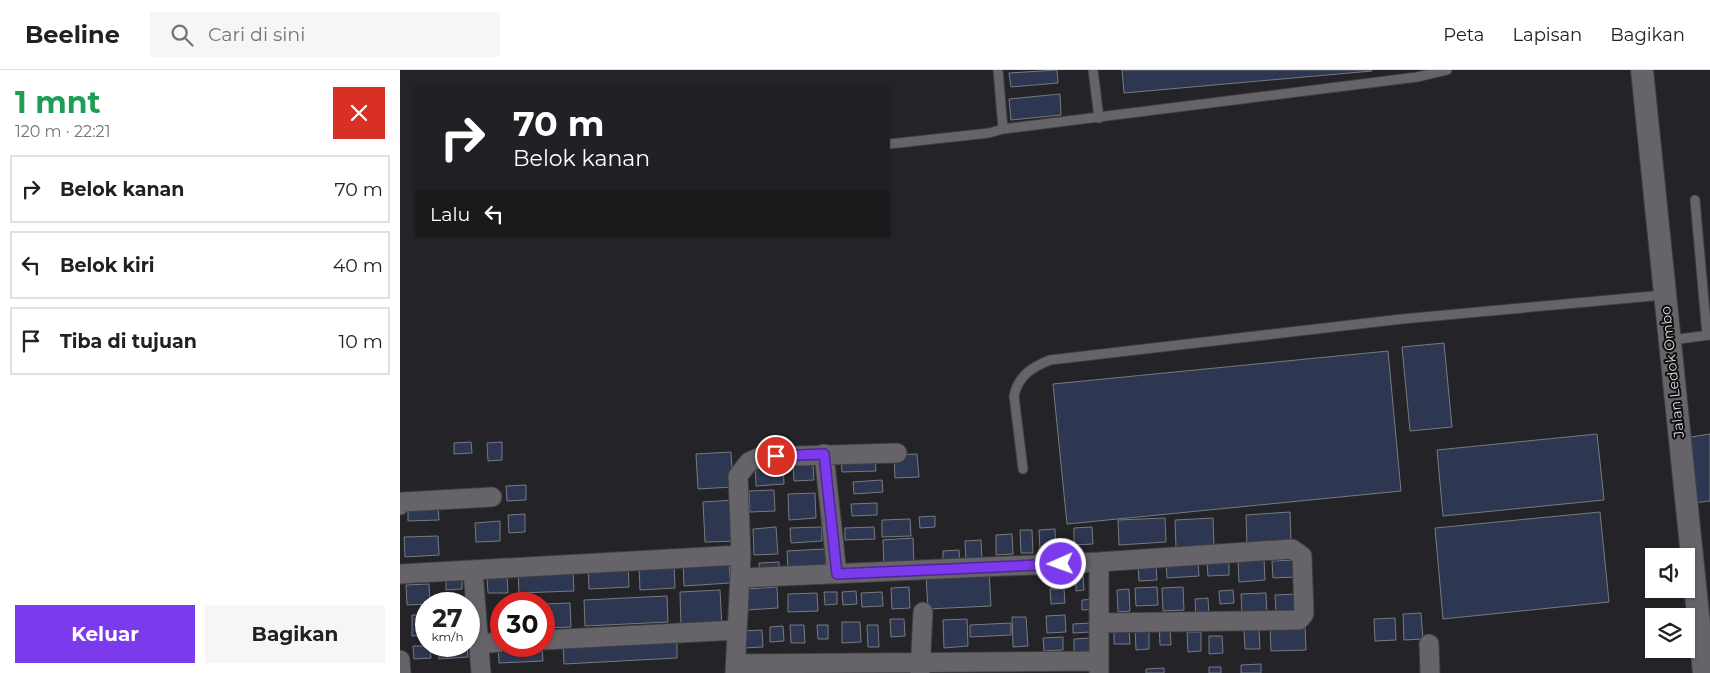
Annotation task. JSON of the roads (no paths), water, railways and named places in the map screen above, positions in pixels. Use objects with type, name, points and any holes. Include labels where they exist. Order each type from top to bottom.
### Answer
[{"type":"street","name":"Jalan Ledok Ombo","points":[[1642,70],[1668,340],[1704,673]]},
{"type":"street","points":[[897,453],[760,457],[743,468],[738,476],[741,555],[736,669],[1099,667],[1099,562]]},
{"type":"street","points":[[824,454],[837,574]]},
{"type":"street","points":[[400,505],[404,502],[492,498]]},
{"type":"street","points":[[740,578],[1099,562],[1292,549],[1302,556],[1304,614],[1299,620],[1099,623]]},
{"type":"street","points":[[400,574],[741,555]]},
{"type":"street","points":[[472,571],[474,592]]},
{"type":"street","points":[[920,668],[923,612]]},
{"type":"street","points":[[555,639],[737,630]]},
{"type":"street","points":[[1429,644],[1430,673]]},
{"type":"street","points":[[480,657],[481,673]]},
{"type":"street","points":[[400,660],[401,673]]},
{"type":"lane","points":[[998,70],[1003,130]]},
{"type":"lane","points":[[1092,70],[1099,118]]},
{"type":"lane","points":[[890,144],[989,134],[1003,130],[1447,70]]},
{"type":"lane","points":[[1668,340],[1708,335],[1695,200]]},
{"type":"lane","points":[[1023,469],[1014,396],[1016,387],[1027,372],[1050,360],[1402,319],[1664,295]]}]
